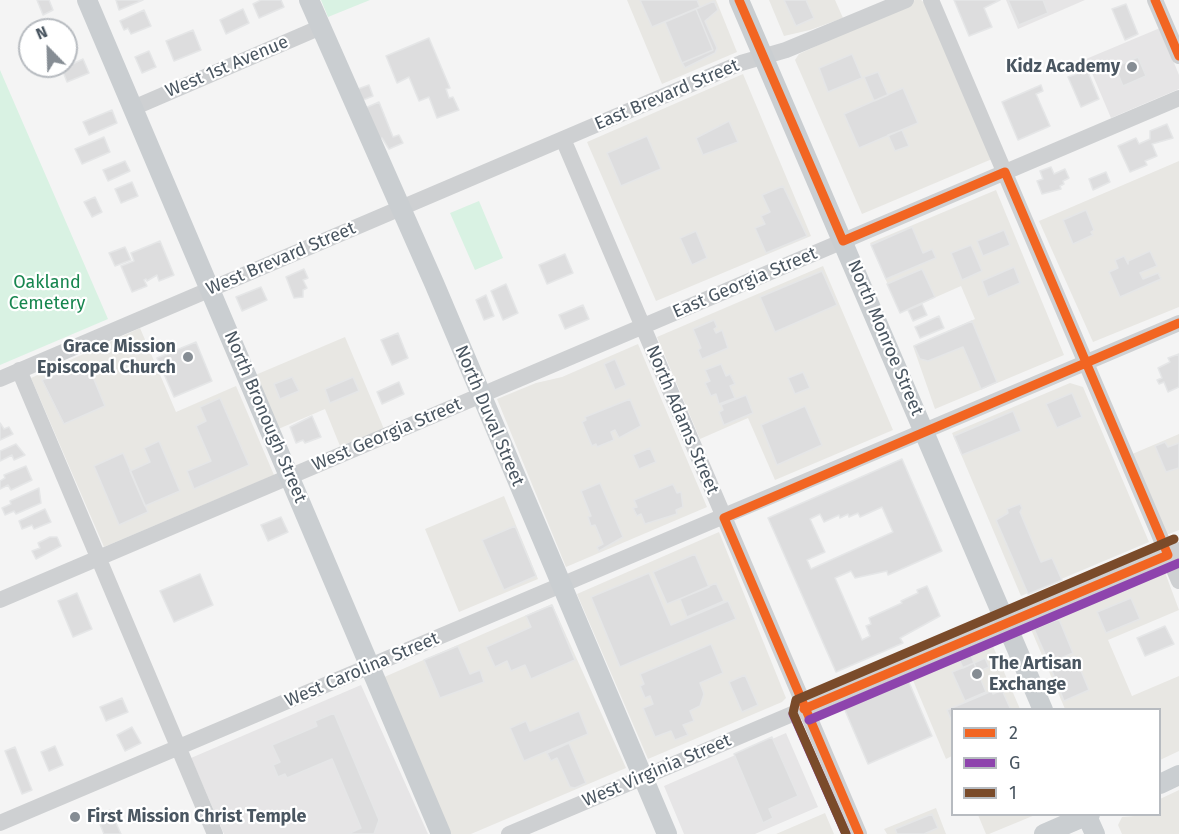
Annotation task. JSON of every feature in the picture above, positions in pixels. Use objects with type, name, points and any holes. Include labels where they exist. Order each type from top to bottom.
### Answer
[{"type":"main road","name":"North Bronough Street","points":[[87,0],[291,476],[441,834]]},
{"type":"main road","name":"North Duval Street","points":[[309,0],[481,395],[667,834]]},
{"type":"main road","name":"North Monroe Street","points":[[739,0],[926,432],[1042,708]]},
{"type":"main road","points":[[1161,784],[1179,775]]},
{"type":"main road","points":[[1044,834],[1086,816]]},
{"type":"main road","points":[[1088,816],[1095,834]]},
{"type":"street","name":"East Brevard Street","points":[[563,139],[741,63],[786,50],[906,0]]},
{"type":"street","points":[[932,0],[1086,363],[1173,552],[1179,582]]},
{"type":"street","points":[[1155,0],[1179,57]]},
{"type":"street","name":"West 1st Avenue","points":[[133,108],[321,27]]},
{"type":"street","name":"East Georgia Street","points":[[642,326],[1179,98]]},
{"type":"street","name":"West Brevard Street","points":[[0,379],[563,139]]},
{"type":"street","name":"North Adams Street","points":[[563,139],[859,834]]},
{"type":"street","name":"West Carolina Street","points":[[0,823],[724,518],[1179,323]]},
{"type":"street","name":"West Georgia Street","points":[[0,600],[642,326]]},
{"type":"street","points":[[19,370],[215,834]]},
{"type":"street","name":"West Virginia Street","points":[[509,834],[1173,552]]},
{"type":"shaded area","points":[[627,0],[716,0],[737,52],[662,84]]},
{"type":"shaded area","points":[[769,0],[835,0],[843,18],[810,30],[784,36]]},
{"type":"shaded area","points":[[915,0],[921,0],[926,4],[992,159],[862,214],[795,60],[799,54]]},
{"type":"shaded area","points":[[1006,0],[1085,0],[1018,29]]},
{"type":"shaded area","name":"Kidz Academy","points":[[1160,28],[1179,75],[1179,89],[1111,118],[1086,59]]},
{"type":"shaded area","points":[[743,74],[811,236],[656,301],[587,142]]},
{"type":"shaded area","points":[[1179,161],[1179,307],[1093,342],[1039,221]]},
{"type":"shaded area","points":[[996,190],[1064,355],[935,409],[913,346],[975,319],[961,286],[900,313],[870,243]]},
{"type":"shaded area","points":[[823,266],[893,430],[775,480],[748,418],[700,439],[657,337]]},
{"type":"shaded area","points":[[140,328],[176,412],[236,386],[274,475],[104,547],[31,378]]},
{"type":"shaded area","points":[[345,337],[384,429],[340,446],[325,409],[276,430],[253,376]]},
{"type":"shaded area","points":[[638,344],[707,507],[566,567],[497,399],[536,383],[562,377]]},
{"type":"shaded area","points":[[1070,383],[1083,387],[1149,542],[1021,596],[952,433]]},
{"type":"shaded area","points":[[1179,434],[1179,530],[1169,534],[1163,533],[1130,455]]},
{"type":"shaded area","points":[[504,496],[538,579],[459,612],[425,529]]},
{"type":"shaded area","points":[[719,532],[786,698],[782,702],[648,759],[577,594]]},
{"type":"shaded area","points":[[1163,567],[1179,610],[1108,640],[1132,696],[1179,676],[1179,751],[1161,760],[1161,708],[1065,708],[1030,627],[1031,623]]},
{"type":"shaded area","points":[[552,604],[626,768],[471,834],[448,834],[382,678]]},
{"type":"shaded area","points":[[992,644],[1020,708],[951,708],[951,756],[946,759],[912,678]]},
{"type":"shaded area","points":[[361,685],[428,834],[224,834],[191,758]]},
{"type":"shaded area","points":[[786,733],[818,807],[755,834],[684,834],[664,786]]},
{"type":"shaded area","points":[[1179,790],[1179,834],[1122,834],[1118,825],[1122,817],[1161,816],[1161,799]]},
{"type":"shaded area","points":[[936,808],[946,834],[887,834],[884,829]]},
{"type":"shaded area","points":[[825,813],[834,834],[776,834]]},
{"type":"shaded area","points":[[978,816],[1033,816],[989,834],[986,834]]},
{"type":"green space","points":[[321,0],[370,0],[328,17]]},
{"type":"green space","name":"Oakland Cemetery","points":[[0,70],[108,319],[0,365]]},
{"type":"green space","points":[[479,201],[503,258],[475,270],[450,213]]},
{"type":"building","points":[[37,0],[49,0],[53,10],[43,15]]},
{"type":"building","points":[[116,0],[143,0],[119,10]]},
{"type":"building","points":[[261,0],[281,0],[284,7],[259,18],[253,4]]},
{"type":"building","points":[[640,0],[697,0],[700,7],[652,27]]},
{"type":"building","points":[[784,0],[806,0],[814,18],[796,26]]},
{"type":"building","points":[[954,0],[1000,0],[984,8],[992,27],[969,36]]},
{"type":"building","points":[[1008,0],[1043,0],[1048,13],[1019,25]]},
{"type":"building","points":[[714,1],[718,10],[705,21],[717,48],[715,53],[685,68],[682,63],[713,50],[696,9]]},
{"type":"building","points":[[1126,4],[1138,34],[1125,40],[1112,9]]},
{"type":"building","points":[[243,9],[249,23],[226,34],[220,20]]},
{"type":"building","points":[[696,9],[713,50],[682,63],[665,22]]},
{"type":"building","points":[[144,10],[151,26],[131,34],[128,28],[124,30],[120,21]]},
{"type":"building","points":[[193,30],[201,50],[174,61],[166,41]]},
{"type":"building","points":[[429,38],[450,88],[446,89],[449,98],[453,97],[459,110],[437,118],[429,97],[419,101],[409,77],[397,83],[386,56]]},
{"type":"building","points":[[149,51],[156,67],[142,73],[135,57]]},
{"type":"building","points":[[852,54],[862,78],[828,92],[819,68]]},
{"type":"building","points":[[1138,57],[1146,76],[1123,86],[1115,67]]},
{"type":"building","points":[[83,59],[89,73],[78,78],[78,61]]},
{"type":"building","points":[[1087,70],[1099,99],[1081,107],[1068,77]]},
{"type":"building","points":[[878,72],[888,95],[874,101],[864,77]]},
{"type":"building","points":[[65,78],[77,78],[67,82]]},
{"type":"building","points":[[369,85],[373,96],[363,100],[358,89]]},
{"type":"building","points":[[1041,85],[1043,91],[1036,94],[1050,126],[1018,140],[1002,102]]},
{"type":"building","points":[[903,88],[918,123],[859,148],[844,114]]},
{"type":"building","points":[[379,102],[393,137],[399,135],[403,143],[389,149],[382,138],[376,140],[363,109]]},
{"type":"building","points":[[112,110],[117,123],[89,135],[83,122]]},
{"type":"building","points":[[729,121],[738,142],[703,155],[696,138]]},
{"type":"building","points":[[1167,124],[1173,138],[1152,144],[1157,156],[1145,161],[1147,165],[1130,172],[1118,146],[1136,138],[1139,144],[1150,139],[1150,131]]},
{"type":"building","points":[[902,130],[909,146],[895,151],[888,135]]},
{"type":"building","points":[[647,136],[661,169],[621,186],[607,153]]},
{"type":"building","points":[[104,137],[110,152],[82,164],[75,149]]},
{"type":"building","points":[[125,161],[130,171],[108,181],[103,170]]},
{"type":"building","points":[[1051,167],[1054,174],[1065,169],[1069,178],[1063,181],[1061,189],[1042,194],[1037,181],[1043,179],[1040,171]]},
{"type":"building","points":[[1106,172],[1110,182],[1093,190],[1089,179]]},
{"type":"building","points":[[132,182],[138,196],[121,203],[115,189]]},
{"type":"building","points":[[783,186],[807,236],[766,253],[755,228],[765,224],[761,216],[770,212],[762,195]]},
{"type":"building","points":[[95,197],[102,212],[92,217],[84,202]]},
{"type":"building","points":[[1086,210],[1094,230],[1091,232],[1093,235],[1073,244],[1063,220]]},
{"type":"building","points":[[912,227],[923,253],[932,249],[936,258],[886,279],[871,245]]},
{"type":"building","points":[[1004,230],[1010,245],[983,256],[977,241]]},
{"type":"building","points":[[696,231],[707,258],[692,265],[680,238]]},
{"type":"building","points":[[160,241],[174,275],[159,281],[157,275],[147,281],[146,279],[144,280],[147,286],[132,292],[121,266],[134,261],[131,253]]},
{"type":"building","points":[[971,245],[982,271],[962,280],[951,253]]},
{"type":"building","points":[[125,247],[131,260],[115,266],[109,253]]},
{"type":"building","points":[[1150,251],[1157,266],[1140,273],[1143,279],[1158,273],[1161,279],[1120,297],[1109,272],[1118,268],[1115,260],[1124,256],[1128,264],[1128,261]]},
{"type":"building","points":[[565,254],[573,273],[547,284],[539,265]]},
{"type":"building","points":[[1014,267],[1020,283],[988,297],[982,281]]},
{"type":"building","points":[[304,269],[308,278],[303,280],[307,288],[303,290],[303,297],[294,298],[286,277]]},
{"type":"building","points":[[922,269],[935,297],[900,313],[887,284]]},
{"type":"building","points":[[822,271],[837,305],[775,332],[760,297]]},
{"type":"building","points":[[506,284],[518,313],[503,320],[491,291]]},
{"type":"building","points":[[261,287],[267,300],[242,311],[236,297]]},
{"type":"building","points":[[486,295],[494,316],[484,320],[476,300]]},
{"type":"building","points":[[922,304],[927,315],[913,321],[908,310]]},
{"type":"building","points":[[583,305],[589,319],[565,329],[559,315]]},
{"type":"building","points":[[939,316],[944,328],[920,338],[915,327]]},
{"type":"building","points":[[714,320],[717,327],[714,329],[716,333],[722,330],[728,348],[702,359],[698,350],[701,348],[693,329]]},
{"type":"building","points":[[972,321],[997,382],[981,389],[963,347],[928,361],[920,359],[914,346]]},
{"type":"building","points":[[398,333],[408,358],[392,365],[381,340]]},
{"type":"building","points":[[196,342],[212,381],[174,397],[157,358]]},
{"type":"building","points":[[1179,354],[1179,387],[1168,392],[1164,382],[1159,384],[1157,380],[1162,378],[1158,368],[1170,362],[1168,358]]},
{"type":"building","points":[[615,359],[626,385],[615,390],[604,364]]},
{"type":"building","points":[[721,364],[726,376],[730,374],[735,384],[730,386],[735,398],[719,404],[716,394],[711,396],[705,383],[710,381],[705,370]]},
{"type":"building","points":[[88,365],[105,406],[64,424],[42,380],[73,367],[74,371]]},
{"type":"building","points":[[803,372],[810,388],[795,394],[788,378]]},
{"type":"building","points":[[292,377],[299,391],[280,399],[274,384]]},
{"type":"building","points":[[353,377],[359,391],[330,403],[325,389]]},
{"type":"building","points":[[399,382],[404,394],[382,404],[377,392]]},
{"type":"building","points":[[1072,393],[1082,417],[1057,428],[1046,404]]},
{"type":"building","points":[[746,395],[753,413],[724,425],[719,412],[723,410],[721,405]]},
{"type":"building","points":[[220,398],[249,465],[194,489],[187,471],[211,461],[196,426],[206,421],[200,407]]},
{"type":"building","points":[[630,399],[641,426],[619,438],[615,430],[611,432],[614,440],[597,447],[596,444],[592,446],[582,422],[586,420],[585,417]]},
{"type":"building","points":[[805,406],[822,445],[777,465],[761,425]]},
{"type":"building","points":[[1013,411],[1021,431],[962,455],[954,436]]},
{"type":"building","points":[[312,416],[321,437],[305,443],[303,440],[296,443],[290,427]]},
{"type":"building","points":[[0,423],[4,429],[9,427],[13,434],[0,440]]},
{"type":"building","points":[[159,441],[180,491],[145,506],[130,471],[150,462],[144,448]]},
{"type":"building","points":[[1165,442],[1168,447],[1179,443],[1179,468],[1166,472],[1155,446]]},
{"type":"building","points":[[16,444],[25,455],[14,460],[12,455],[0,461],[0,451]]},
{"type":"building","points":[[650,448],[656,462],[639,469],[633,455]]},
{"type":"building","points":[[123,453],[148,512],[119,525],[94,466]]},
{"type":"building","points":[[902,459],[942,551],[888,575],[887,571],[855,578],[851,571],[835,578],[862,640],[870,636],[866,626],[871,624],[869,618],[902,603],[901,601],[918,593],[917,590],[927,586],[940,616],[900,638],[903,643],[836,672],[768,518]],"holes":[[[882,507],[893,532],[811,569],[807,560],[825,552],[810,519],[820,514],[824,522],[839,515],[840,518],[858,513],[860,517]]]},
{"type":"building","points":[[26,466],[32,480],[11,490],[8,485],[0,489],[0,481],[5,478],[4,475]]},
{"type":"building","points":[[600,483],[623,537],[599,551],[597,547],[603,544],[595,525],[591,526],[588,517],[591,516],[581,491]]},
{"type":"building","points":[[673,484],[677,493],[681,492],[683,507],[676,510],[677,514],[645,524],[641,514],[637,516],[633,508],[637,507],[634,500]]},
{"type":"building","points":[[39,488],[41,503],[16,514],[14,511],[5,515],[2,508],[11,504],[10,501]]},
{"type":"building","points":[[1020,504],[1022,508],[1020,512],[1041,562],[1052,558],[1062,580],[1028,594],[996,520],[1008,513],[1007,509]]},
{"type":"building","points":[[45,509],[51,522],[34,529],[32,525],[22,529],[19,521]]},
{"type":"building","points":[[281,517],[288,532],[268,541],[261,525]]},
{"type":"building","points":[[515,526],[536,576],[504,590],[482,540]]},
{"type":"building","points":[[50,537],[57,537],[61,546],[36,559],[32,551],[40,548],[38,543]]},
{"type":"building","points":[[695,554],[709,587],[667,604],[653,572]]},
{"type":"building","points":[[649,573],[671,625],[728,601],[736,619],[620,667],[591,597]]},
{"type":"building","points":[[200,574],[213,605],[174,622],[160,591]]},
{"type":"building","points":[[716,583],[724,601],[687,617],[680,599]]},
{"type":"building","points":[[77,593],[92,629],[73,637],[58,601]]},
{"type":"building","points":[[1131,598],[1140,619],[1106,633],[1097,612]]},
{"type":"building","points":[[552,605],[575,660],[531,679],[525,665],[511,671],[507,661],[495,667],[486,647],[531,627],[526,616]]},
{"type":"building","points":[[1059,619],[1073,653],[1049,663],[1034,629]]},
{"type":"building","points":[[1165,626],[1174,644],[1145,656],[1137,638]]},
{"type":"building","points":[[711,644],[723,673],[700,683],[704,694],[700,706],[690,711],[694,721],[683,725],[688,735],[675,740],[671,731],[655,737],[643,708],[653,704],[650,696],[645,698],[640,686],[644,684],[640,674]]},
{"type":"building","points":[[458,646],[470,674],[480,670],[484,682],[440,698],[424,660]]},
{"type":"building","points":[[971,655],[974,663],[963,668],[959,659]]},
{"type":"building","points":[[1075,656],[1089,690],[1064,701],[1050,666]]},
{"type":"building","points":[[985,658],[989,667],[978,672],[974,663]]},
{"type":"building","points":[[974,663],[986,692],[965,701],[952,672]]},
{"type":"building","points":[[745,675],[758,705],[742,712],[729,682]]},
{"type":"building","points":[[908,680],[932,736],[868,764],[844,708]]},
{"type":"building","points":[[1002,690],[1010,708],[952,708],[992,691],[993,694]]},
{"type":"building","points":[[122,698],[128,712],[106,721],[100,707]]},
{"type":"building","points":[[951,708],[951,720],[947,710]]},
{"type":"building","points":[[579,711],[588,734],[524,761],[510,728],[526,721],[530,731]]},
{"type":"building","points":[[334,713],[379,820],[374,834],[348,834],[361,828],[332,759],[287,778],[285,774],[278,777],[273,765],[280,762],[272,745],[317,726],[315,721]]},
{"type":"building","points":[[132,727],[141,743],[125,751],[117,735]]},
{"type":"building","points":[[772,737],[798,796],[769,809],[773,818],[763,823],[734,754]]},
{"type":"building","points":[[569,743],[586,783],[575,788],[570,787],[557,758],[551,761],[547,753]]},
{"type":"building","points":[[55,746],[63,765],[49,771],[41,752]]},
{"type":"building","points":[[15,747],[32,790],[22,794],[5,751]]},
{"type":"building","points":[[110,810],[121,834],[104,834],[97,817]]},
{"type":"building","points":[[932,814],[938,828],[924,834],[897,834],[895,829]]},
{"type":"transit line","name":"2","points":[[739,0],[843,241],[1005,172],[1168,555],[804,709]]},
{"type":"transit line","name":"2","points":[[1155,0],[1179,56]]},
{"type":"transit line","name":"2","points":[[859,834],[724,518],[1179,323]]},
{"type":"transit line","name":"1","points":[[846,834],[793,713],[796,700],[1174,539]]},
{"type":"transit line","name":"G","points":[[809,720],[1179,563]]},
{"type":"transit line","name":"G","points":[[793,714],[846,834]]},
{"type":"place","name":"Kidz Academy","points":[[1132,67]]},
{"type":"place","name":"Grace Mission Episcopal Church","points":[[188,357]]},
{"type":"place","name":"The Artisan Exchange","points":[[977,674]]},
{"type":"place","name":"First Mission Christ Temple","points":[[75,817]]}]
